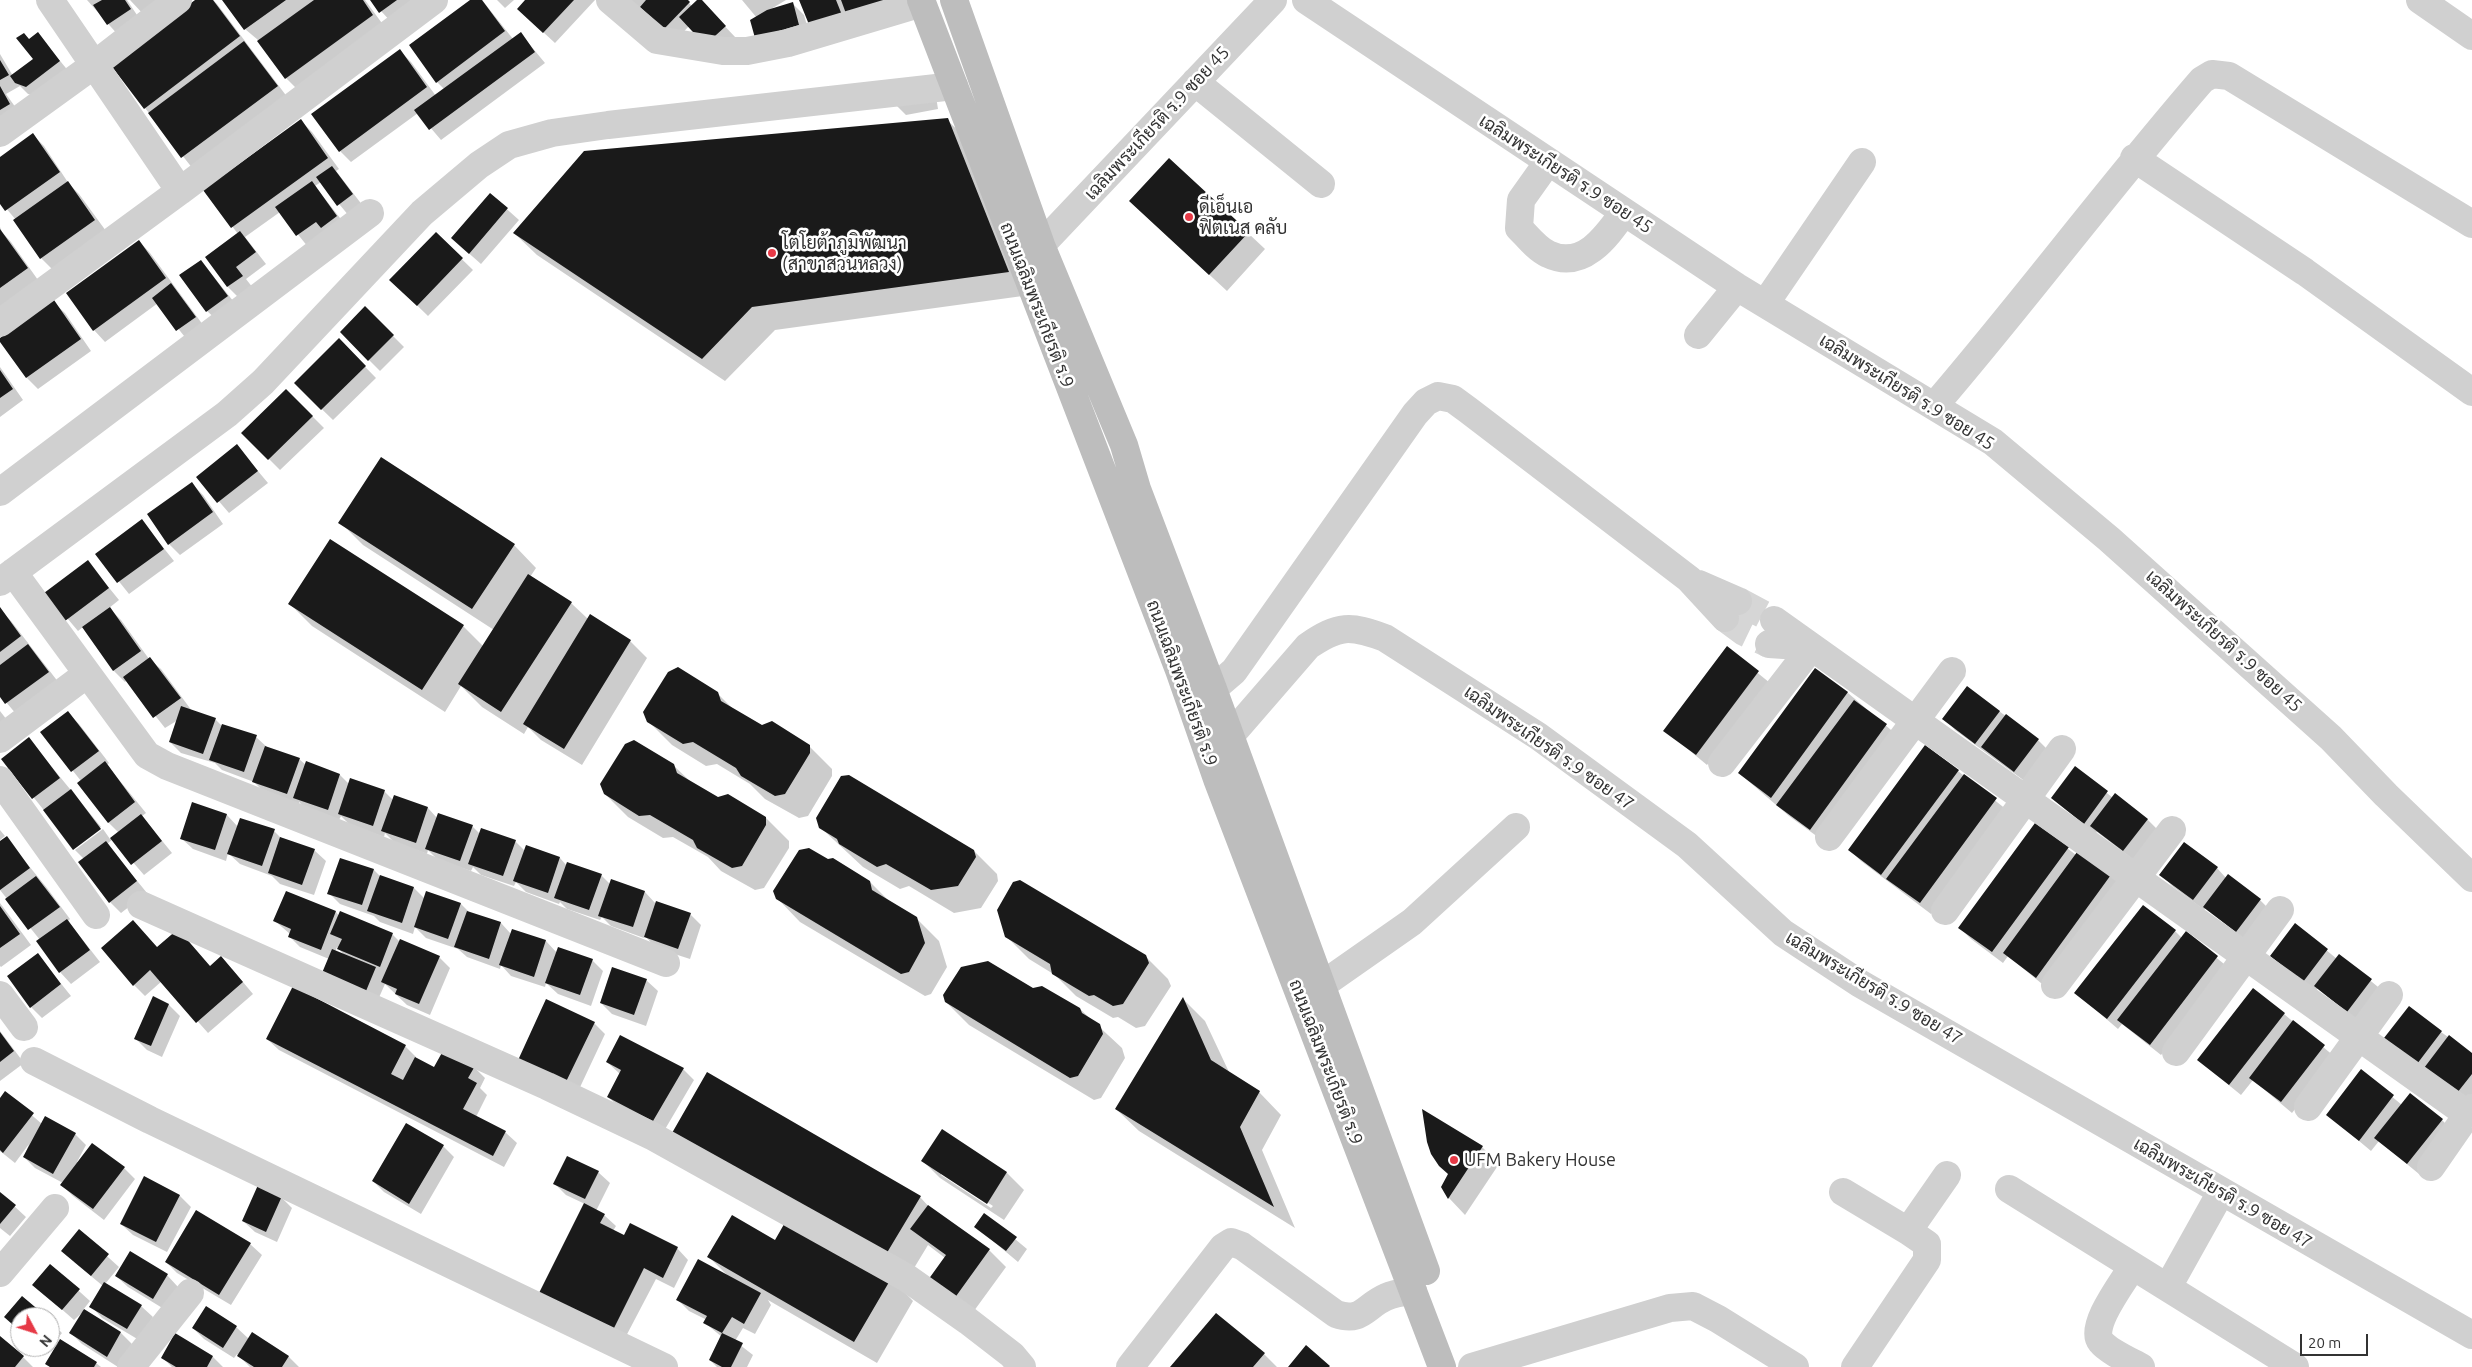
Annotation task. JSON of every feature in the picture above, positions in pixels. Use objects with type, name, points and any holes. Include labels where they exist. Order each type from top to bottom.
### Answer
[{"type":"main road","name":"ถนนเฉลิมพระเกียรติ ร.9","points":[[954,0],[1040,245],[1124,445],[1137,489],[1213,689],[1461,1367]]},
{"type":"main road","name":"ถนนเฉลิมพระเกียรติ ร.9","points":[[921,1],[1168,642],[1217,779],[1442,1367]]},
{"type":"street","points":[[50,0],[180,191]]},
{"type":"street","points":[[0,133],[94,65],[178,0]]},
{"type":"street","points":[[0,323],[180,191],[434,0]]},
{"type":"street","points":[[610,0],[657,40],[723,51],[748,51],[788,43],[921,1]]},
{"type":"street","name":"เฉลิมพระเกียรติ ร.9 ซอย 45","points":[[1040,245],[1273,0]]},
{"type":"street","name":"เฉลิมพระเกียรติ ร.9 ซอย 45","points":[[1306,0],[1737,287],[1856,361],[1935,405],[1993,442],[2110,538],[2331,738],[2386,795],[2472,878]]},
{"type":"street","points":[[2420,0],[2472,36]]},
{"type":"street","points":[[1935,405],[2000,329],[2134,158],[2202,80],[2212,74],[2228,76],[2472,224]]},
{"type":"street","points":[[1195,82],[1321,184]]},
{"type":"street","points":[[666,963],[167,766],[147,755],[87,674],[6,577],[228,414],[263,382],[422,213],[479,165],[509,145],[552,133],[608,125],[954,86]]},
{"type":"street","points":[[2134,158],[2305,272],[2472,392]]},
{"type":"street","points":[[1548,162],[1521,200],[1519,228],[1547,254],[1566,258],[1580,257],[1603,241],[1624,212]]},
{"type":"street","points":[[1765,304],[1862,162]]},
{"type":"street","points":[[0,492],[370,213]]},
{"type":"street","points":[[1698,336],[1737,287]]},
{"type":"street","points":[[1213,689],[1234,671],[1415,414],[1426,402],[1438,396],[1453,399],[1732,610]]},
{"type":"street","name":"เฉลิมพระเกียรติ ร.9 ซอย 47","points":[[1230,736],[1308,646],[1323,636],[1342,629],[1360,629],[1385,638],[1538,736],[1687,845],[1783,933],[1859,983],[2221,1192],[2470,1330]]},
{"type":"street","points":[[1771,632],[1807,644],[2359,1038],[2470,1111],[2431,1167]]},
{"type":"street","points":[[1722,763],[1807,644]]},
{"type":"street","points":[[1829,837],[1952,671]]},
{"type":"street","points":[[0,740],[87,674]]},
{"type":"street","points":[[1945,911],[2062,749]]},
{"type":"street","points":[[0,780],[96,915]]},
{"type":"street","points":[[1322,985],[1412,922],[1516,827]]},
{"type":"street","points":[[2055,985],[2134,877],[2172,830]]},
{"type":"street","points":[[141,905],[529,1078],[652,1136],[907,1278],[997,1344],[1022,1367]]},
{"type":"street","points":[[2176,1052],[2280,910]]},
{"type":"street","points":[[0,995],[24,1027]]},
{"type":"street","points":[[2308,1107],[2389,995]]},
{"type":"street","points":[[34,1061],[150,1120],[664,1367]]},
{"type":"street","points":[[1908,1231],[1947,1174]]},
{"type":"street","points":[[2009,1189],[2295,1367]]},
{"type":"street","points":[[1843,1192],[1927,1244],[1927,1260],[1855,1367]]},
{"type":"street","points":[[2168,1287],[2221,1192]]},
{"type":"street","points":[[0,1273],[55,1208]]},
{"type":"street","points":[[1130,1367],[1224,1247],[1231,1242],[1242,1246],[1336,1314],[1347,1318],[1359,1316],[1385,1297],[1413,1290]]},
{"type":"street","points":[[2132,1267],[2098,1323],[2097,1334],[2101,1342],[2140,1367]]},
{"type":"street","points":[[131,1367],[190,1293]]},
{"type":"street","points":[[1472,1367],[1670,1308],[1693,1306],[1718,1319],[1795,1367]]},
{"type":"building","points":[[102,0],[125,0],[131,9],[107,25],[93,5]]},
{"type":"building","points":[[195,0],[213,0],[240,36],[144,109],[110,64]]},
{"type":"building","points":[[222,0],[286,0],[244,30]]},
{"type":"building","points":[[314,0],[363,0],[373,15],[285,79],[257,41]]},
{"type":"building","points":[[370,0],[397,0],[379,13]]},
{"type":"building","points":[[470,0],[482,0],[505,31],[436,83],[409,45]]},
{"type":"building","points":[[525,0],[574,0],[543,33],[517,9]]},
{"type":"building","points":[[646,0],[688,0],[690,2],[664,29],[640,7]]},
{"type":"building","points":[[697,0],[702,0],[726,26],[705,45],[679,17]]},
{"type":"building","points":[[799,0],[836,0],[842,15],[810,27]]},
{"type":"building","points":[[841,0],[884,0],[886,5],[848,19]]},
{"type":"building","points":[[793,2],[799,25],[755,38],[750,20],[767,10]]},
{"type":"building","points":[[38,32],[60,61],[26,87],[15,83],[10,76],[33,59],[16,38],[24,33],[29,39]]},
{"type":"building","points":[[521,32],[535,52],[429,130],[414,110]]},
{"type":"building","points":[[244,41],[278,86],[181,158],[148,113]]},
{"type":"building","points":[[400,49],[427,87],[339,152],[311,114]]},
{"type":"building","points":[[0,60],[9,75],[0,80]]},
{"type":"building","points":[[0,86],[10,104],[0,110]]},
{"type":"building","name":"โตโยต้าภูมิพัฒนา (สาขาสวนหลวง)","points":[[948,118],[1009,272],[752,307],[702,359],[513,233],[584,151]]},
{"type":"building","points":[[301,119],[328,158],[231,228],[203,190]]},
{"type":"building","points":[[33,133],[60,172],[5,211],[0,204],[0,157]]},
{"type":"building","name":"ดีเอ็นเอ ฟิตเนส คลับ","points":[[1169,158],[1249,232],[1209,275],[1129,201]]},
{"type":"building","points":[[332,166],[353,194],[337,206],[316,177]]},
{"type":"building","points":[[68,181],[95,220],[40,259],[13,220]]},
{"type":"building","points":[[312,181],[337,216],[321,228],[316,222],[296,236],[275,207]]},
{"type":"building","points":[[490,193],[508,208],[469,254],[451,238]]},
{"type":"building","points":[[0,229],[28,268],[0,288]]},
{"type":"building","points":[[240,231],[256,252],[236,267],[243,276],[227,287],[205,257]]},
{"type":"building","points":[[436,232],[463,258],[417,306],[389,280]]},
{"type":"building","points":[[139,240],[166,278],[93,331],[66,293]]},
{"type":"building","points":[[201,260],[228,296],[206,312],[179,275]]},
{"type":"building","points":[[171,283],[196,317],[176,331],[152,298]]},
{"type":"building","points":[[54,300],[81,339],[26,378],[0,342],[0,338]]},
{"type":"building","points":[[365,306],[394,335],[368,361],[340,332]]},
{"type":"building","points":[[339,338],[366,366],[321,410],[294,383]]},
{"type":"building","points":[[0,370],[13,389],[0,398]]},
{"type":"building","points":[[286,389],[313,416],[268,460],[241,433]]},
{"type":"building","points":[[237,444],[258,471],[217,503],[196,477]]},
{"type":"building","points":[[381,457],[515,544],[472,609],[338,523]]},
{"type":"building","points":[[192,482],[213,512],[168,545],[147,514]]},
{"type":"building","points":[[142,519],[164,549],[117,583],[95,554]]},
{"type":"building","points":[[330,539],[464,625],[422,690],[288,604]]},
{"type":"building","points":[[88,560],[109,588],[65,621],[44,593]]},
{"type":"building","points":[[528,574],[572,602],[501,712],[458,684]]},
{"type":"building","points":[[0,607],[21,636],[0,652]]},
{"type":"building","points":[[110,607],[141,651],[113,671],[82,627]]},
{"type":"building","points":[[590,614],[631,640],[564,749],[523,724]]},
{"type":"building","points":[[28,644],[49,672],[5,704],[0,697],[0,665]]},
{"type":"building","points":[[1727,646],[1759,671],[1696,755],[1663,731]]},
{"type":"building","points":[[150,657],[181,698],[153,718],[123,677]]},
{"type":"building","points":[[678,667],[718,692],[721,701],[762,725],[772,721],[810,745],[810,753],[785,794],[775,796],[741,776],[736,768],[693,742],[683,744],[647,722],[643,712],[668,672]]},
{"type":"building","points":[[1815,668],[1848,692],[1771,798],[1738,773]]},
{"type":"building","points":[[1967,686],[2000,711],[1975,744],[1942,719]]},
{"type":"building","points":[[1854,700],[1887,724],[1810,830],[1776,805]]},
{"type":"building","points":[[181,706],[216,718],[203,754],[169,742]]},
{"type":"building","points":[[68,711],[99,751],[71,772],[40,732]]},
{"type":"building","points":[[2006,714],[2039,739],[2014,772],[1981,747]]},
{"type":"building","points":[[222,724],[257,735],[244,772],[209,760]]},
{"type":"building","points":[[29,737],[60,778],[32,799],[1,759]]},
{"type":"building","points":[[634,740],[674,764],[677,773],[718,797],[728,794],[766,817],[766,825],[742,866],[732,868],[697,848],[693,840],[650,815],[639,816],[604,794],[600,784],[625,744]]},
{"type":"building","points":[[1925,745],[1959,770],[1881,875],[1848,850]]},
{"type":"building","points":[[265,746],[300,758],[287,794],[252,782]]},
{"type":"building","points":[[105,761],[135,802],[108,823],[77,783]]},
{"type":"building","points":[[306,761],[340,774],[328,810],[293,798]]},
{"type":"building","points":[[2075,766],[2108,791],[2084,824],[2051,798]]},
{"type":"building","points":[[1964,774],[1997,798],[1920,903],[1886,879]]},
{"type":"building","points":[[849,775],[974,850],[976,857],[958,886],[931,890],[886,864],[877,867],[839,844],[837,839],[819,828],[816,818],[841,776]]},
{"type":"building","points":[[350,778],[385,790],[373,826],[338,814]]},
{"type":"building","points":[[71,789],[101,829],[73,850],[43,810]]},
{"type":"building","points":[[2115,793],[2148,819],[2123,851],[2090,826]]},
{"type":"building","points":[[394,795],[428,807],[416,843],[381,831]]},
{"type":"building","points":[[192,802],[227,814],[215,850],[180,839]]},
{"type":"building","points":[[438,813],[473,825],[460,861],[425,849]]},
{"type":"building","points":[[141,814],[162,841],[131,865],[110,838]]},
{"type":"building","points":[[240,818],[275,829],[262,866],[227,854]]},
{"type":"building","points":[[2035,823],[2069,847],[1992,952],[1958,928]]},
{"type":"building","points":[[481,828],[516,840],[503,876],[468,864]]},
{"type":"building","points":[[7,836],[30,868],[0,890],[0,841]]},
{"type":"building","points":[[280,837],[315,849],[302,885],[268,873]]},
{"type":"building","points":[[106,841],[137,881],[109,903],[78,862]]},
{"type":"building","points":[[2184,842],[2218,867],[2193,900],[2159,875]]},
{"type":"building","points":[[526,845],[560,857],[548,893],[513,881]]},
{"type":"building","points":[[809,848],[828,859],[833,858],[870,881],[872,890],[917,917],[925,943],[909,972],[901,974],[776,899],[773,891],[799,850]]},
{"type":"building","points":[[2080,848],[2113,872],[2036,978],[2003,953]]},
{"type":"building","points":[[340,858],[374,869],[362,905],[327,894]]},
{"type":"building","points":[[567,862],[602,874],[589,910],[554,898]]},
{"type":"building","points":[[2228,874],[2261,899],[2236,932],[2203,907]]},
{"type":"building","points":[[380,875],[414,887],[402,923],[367,911]]},
{"type":"building","points":[[36,876],[60,907],[28,930],[5,899]]},
{"type":"building","points":[[611,879],[645,891],[633,927],[598,916]]},
{"type":"building","points":[[1020,880],[1146,955],[1149,963],[1123,1004],[1113,1006],[1094,995],[1089,996],[1052,974],[1050,964],[1005,937],[997,910],[1013,882]]},
{"type":"building","points":[[286,891],[336,911],[321,950],[288,937],[291,929],[273,921]]},
{"type":"building","points":[[426,891],[461,903],[448,939],[414,927]]},
{"type":"building","points":[[656,901],[691,913],[678,949],[644,937]]},
{"type":"building","points":[[2143,905],[2176,930],[2107,1019],[2074,993]]},
{"type":"building","points":[[0,906],[20,934],[0,948]]},
{"type":"building","points":[[340,911],[393,933],[380,967],[337,949],[342,939],[330,934]]},
{"type":"building","points":[[467,911],[501,922],[489,959],[454,947]]},
{"type":"building","points":[[67,919],[90,950],[59,973],[36,941]]},
{"type":"building","points":[[133,920],[157,947],[178,929],[210,966],[221,956],[243,982],[196,1023],[150,970],[133,986],[101,948]]},
{"type":"building","points":[[2295,923],[2328,949],[2303,982],[2270,956]]},
{"type":"building","points":[[512,929],[546,940],[534,977],[499,965]]},
{"type":"building","points":[[2186,931],[2218,956],[2150,1045],[2117,1020]]},
{"type":"building","points":[[400,939],[440,956],[419,1004],[395,994],[397,989],[381,982]]},
{"type":"building","points":[[558,947],[593,959],[580,995],[545,983]]},
{"type":"building","points":[[332,949],[376,967],[366,991],[322,973]]},
{"type":"building","points":[[38,953],[61,984],[30,1008],[7,976]]},
{"type":"building","points":[[2339,954],[2372,979],[2347,1012],[2314,986]]},
{"type":"building","points":[[988,961],[1033,988],[1042,986],[1080,1008],[1082,1013],[1100,1024],[1103,1034],[1078,1076],[1070,1078],[945,1002],[943,995],[961,967]]},
{"type":"building","points":[[612,967],[647,979],[634,1015],[600,1003]]},
{"type":"building","points":[[293,986],[406,1045],[391,1074],[403,1080],[415,1057],[434,1067],[444,1049],[475,1066],[468,1078],[477,1083],[463,1109],[506,1131],[493,1156],[266,1039]]},
{"type":"building","points":[[2253,988],[2285,1013],[2229,1085],[2197,1060]]},
{"type":"building","points":[[153,996],[169,1004],[151,1046],[134,1039]]},
{"type":"building","points":[[1183,997],[1211,1060],[1260,1091],[1240,1127],[1274,1207],[1115,1109]]},
{"type":"building","points":[[546,999],[595,1022],[562,1090],[514,1069]]},
{"type":"building","points":[[2409,1006],[2442,1031],[2417,1064],[2384,1038]]},
{"type":"building","points":[[2293,1020],[2325,1045],[2281,1102],[2249,1078]]},
{"type":"building","points":[[0,1032],[14,1051],[0,1062]]},
{"type":"building","points":[[620,1035],[684,1068],[653,1121],[607,1097],[621,1070],[606,1062]]},
{"type":"building","points":[[2449,1035],[2472,1053],[2472,1074],[2457,1093],[2424,1068]]},
{"type":"building","points":[[2361,1069],[2394,1095],[2359,1141],[2326,1115]]},
{"type":"building","points":[[707,1072],[921,1196],[885,1256],[892,1277],[854,1342],[707,1257],[732,1215],[775,1240],[791,1212],[668,1140]]},
{"type":"building","points":[[5,1091],[34,1113],[3,1153],[0,1150],[0,1098]]},
{"type":"building","points":[[2410,1093],[2443,1119],[2407,1164],[2374,1138]]},
{"type":"building","name":"UFM Bakery House","points":[[1422,1109],[1483,1146],[1448,1199],[1441,1187],[1448,1174],[1439,1166],[1431,1154],[1427,1142]]},
{"type":"building","points":[[45,1116],[76,1133],[53,1174],[23,1157]]},
{"type":"building","points":[[406,1123],[444,1145],[409,1204],[372,1181]]},
{"type":"building","points":[[942,1129],[1007,1172],[987,1204],[921,1161]]},
{"type":"building","points":[[92,1143],[125,1167],[93,1209],[60,1185]]},
{"type":"building","points":[[567,1156],[599,1171],[585,1199],[553,1184]]},
{"type":"building","points":[[144,1176],[180,1195],[156,1242],[120,1224]]},
{"type":"building","points":[[258,1185],[282,1196],[266,1232],[242,1221]]},
{"type":"building","points":[[0,1192],[16,1205],[0,1224]]},
{"type":"building","points":[[584,1203],[605,1214],[600,1223],[624,1235],[630,1223],[678,1247],[663,1278],[644,1268],[613,1330],[539,1293]]},
{"type":"building","points":[[928,1205],[990,1249],[954,1299],[928,1280],[946,1255],[910,1229]]},
{"type":"building","points":[[196,1210],[251,1243],[219,1295],[165,1262]]},
{"type":"building","points":[[984,1213],[1017,1237],[1006,1251],[974,1227]]},
{"type":"building","points":[[79,1229],[109,1254],[91,1276],[61,1251]]},
{"type":"building","points":[[130,1251],[168,1274],[153,1299],[115,1276]]},
{"type":"building","points":[[698,1259],[761,1293],[744,1324],[732,1317],[722,1333],[703,1323],[707,1316],[676,1300]]},
{"type":"building","points":[[50,1264],[80,1289],[62,1310],[32,1285]]},
{"type":"building","points":[[104,1282],[142,1305],[127,1329],[89,1307]]},
{"type":"building","points":[[22,1296],[35,1307],[13,1307]]},
{"type":"building","points":[[206,1306],[237,1326],[223,1348],[192,1328]]},
{"type":"building","points":[[84,1309],[121,1332],[107,1357],[69,1333]]},
{"type":"building","points":[[10,1310],[10,1322],[4,1317]]},
{"type":"building","points":[[1216,1313],[1265,1353],[1253,1367],[1170,1367]]},
{"type":"building","points":[[252,1332],[289,1356],[282,1367],[254,1367],[237,1356]]},
{"type":"building","points":[[175,1333],[213,1356],[207,1367],[176,1367],[161,1358]]},
{"type":"building","points":[[722,1333],[743,1343],[731,1367],[722,1367],[709,1360]]},
{"type":"building","points":[[0,1336],[10,1344],[10,1357],[23,1357],[15,1367],[0,1367]]},
{"type":"building","points":[[60,1339],[97,1362],[94,1367],[50,1367],[45,1364],[49,1357],[60,1357]]},
{"type":"building","points":[[1306,1345],[1330,1366],[1288,1367]]},
{"type":"tunnel","points":[[1738,601],[1774,620]]},
{"type":"tunnel","points":[[1725,618],[1744,632],[1769,644]]},
{"type":"place","name":"ดีเอ็นเอ ฟิตเนส คลับ","points":[[1189,217]]},
{"type":"place","name":"โตโยต้าภูมิพัฒนา (สาขาสวนหลวง)","points":[[772,253]]},
{"type":"place","name":"UFM Bakery House","points":[[1454,1160]]}]
